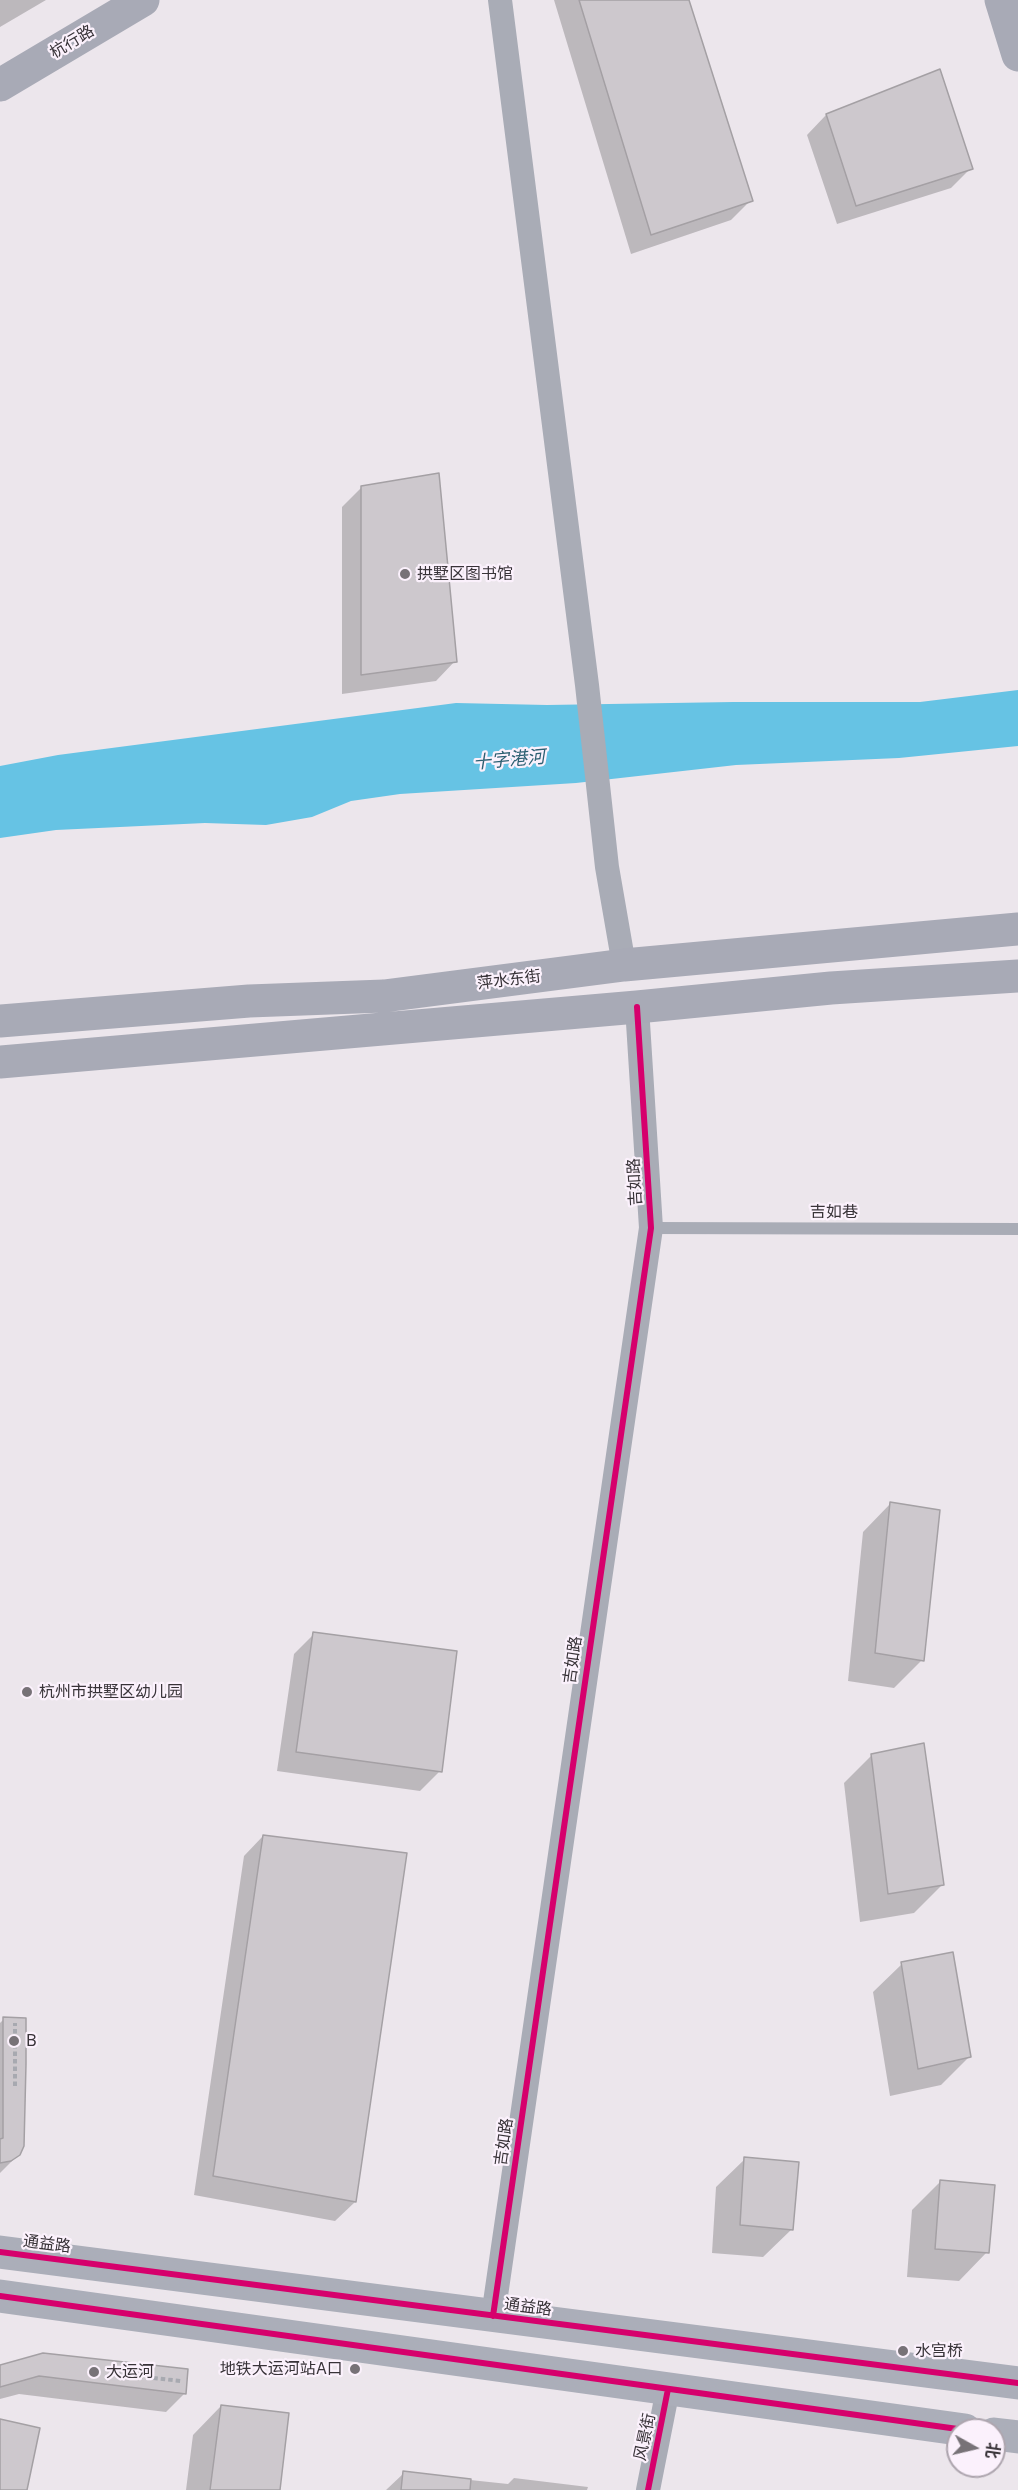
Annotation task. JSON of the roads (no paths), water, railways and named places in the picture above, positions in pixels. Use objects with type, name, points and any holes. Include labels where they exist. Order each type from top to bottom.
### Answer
[{"type":"main road","name":"杭行路","points":[[0,63],[108,0]]},
{"type":"main road","name":"杭行路","points":[[0,85],[143,0]]},
{"type":"main road","points":[[1000,0],[1018,55]]},
{"type":"main road","name":"萍水东街","points":[[0,1021],[249,1001],[384,996],[624,965],[1018,929]]},
{"type":"main road","points":[[0,1062],[831,988],[1018,976]]},
{"type":"main road","name":"通益路","points":[[0,2252],[1018,2383]]},
{"type":"main road","points":[[0,2296],[946,2427]]},
{"type":"street","points":[[500,0],[607,867],[624,965]]},
{"type":"street","name":"吉如路","points":[[493,2316],[651,1228],[637,1007]]},
{"type":"street","name":"风景街","points":[[648,2490],[668,2389]]},
{"type":"lane","name":"吉如巷","points":[[651,1228],[1018,1229]]},
{"type":"water","name":"十字港河","points":[[1018,690],[1018,746],[899,758],[736,765],[576,783],[400,794],[351,801],[312,817],[266,825],[205,823],[56,830],[0,838],[0,766],[58,755],[456,703],[547,705],[920,702]]},
{"type":"place","name":"拱墅区图书馆","points":[[405,574]]},
{"type":"place","name":"杭州市拱墅区幼儿园","points":[[27,1692]]},
{"type":"place","name":"B","points":[[14,2041]]},
{"type":"place","name":"水宫桥","points":[[903,2351]]},
{"type":"place","name":"地铁大运河站A口","points":[[355,2369]]},
{"type":"place","name":"大运河","points":[[94,2372]]}]
